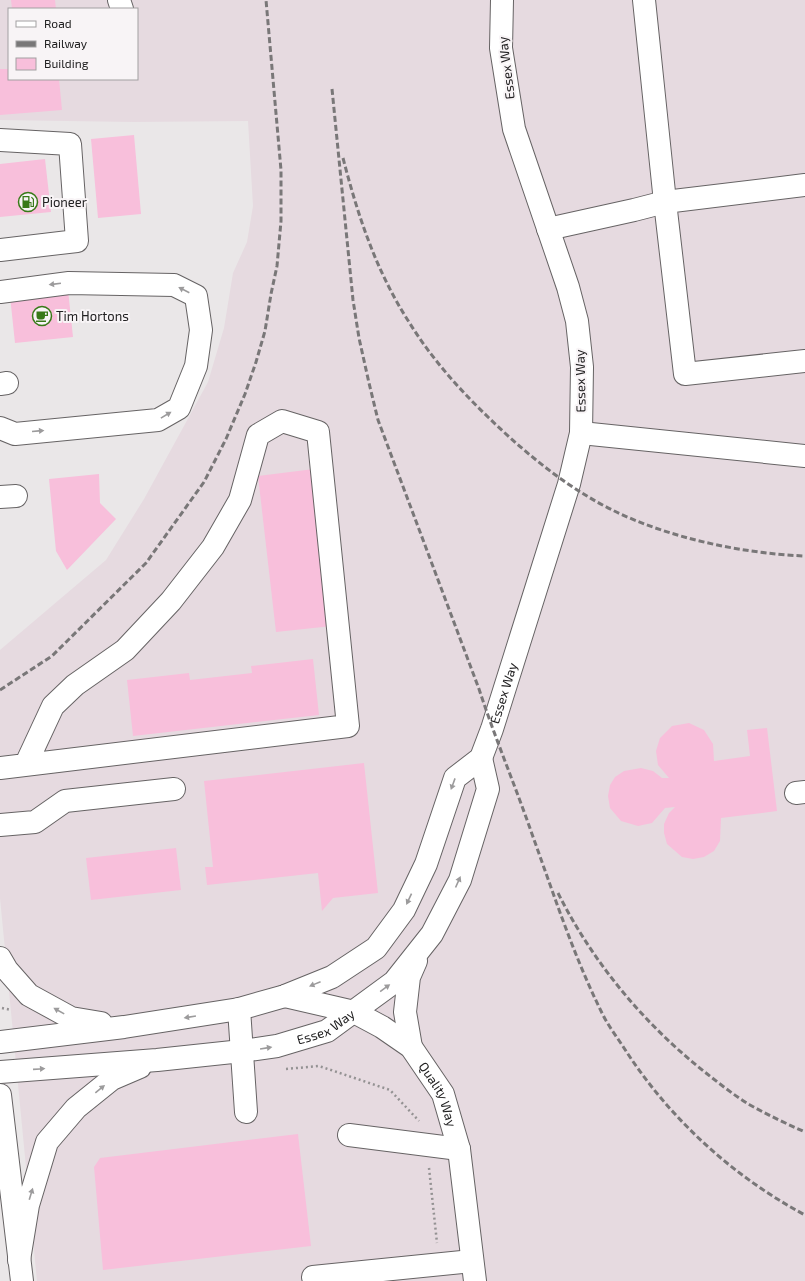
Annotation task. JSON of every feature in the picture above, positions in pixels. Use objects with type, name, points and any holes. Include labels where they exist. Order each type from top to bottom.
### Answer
[{"type":"street","name":"Essex Way","points":[[0,1072],[157,1060],[242,1051],[277,1046],[328,1031],[394,982],[432,934],[460,880],[488,789],[480,758],[494,722],[569,484],[581,433],[582,367],[577,322],[568,287],[514,129],[501,48],[502,0]]},
{"type":"street","points":[[644,0],[685,374],[805,362]]},
{"type":"street","points":[[0,140],[70,144],[77,241],[0,250]]},
{"type":"street","points":[[548,229],[665,202],[805,185]]},
{"type":"street","points":[[0,292],[69,283],[174,285],[196,296],[201,330],[196,366],[179,408],[158,420],[15,434],[0,428]]},
{"type":"street","points":[[0,768],[348,726],[318,432],[282,421],[258,435],[240,500],[214,547],[171,601],[125,650],[75,685],[53,706],[26,764]]},
{"type":"street","points":[[581,433],[805,456]]},
{"type":"street","points":[[0,1042],[124,1027],[240,1009],[285,996],[332,977],[376,948],[404,910],[426,864],[455,778],[480,758]]},
{"type":"street","points":[[0,825],[35,822],[65,801],[174,789]]},
{"type":"street","points":[[411,1047],[405,1012],[409,977],[422,946]]},
{"type":"street","points":[[0,958],[7,970],[29,995],[71,1018],[124,1027]]},
{"type":"street","name":"Quality Way","points":[[285,996],[354,1012],[382,1027],[411,1047],[443,1094],[459,1149],[473,1271]]},
{"type":"street","points":[[240,1009],[246,1112]]},
{"type":"street","points":[[20,1271],[28,1205],[47,1142],[76,1108],[112,1079],[157,1060]]},
{"type":"street","points":[[0,1095],[20,1271]]},
{"type":"street","points":[[349,1135],[459,1149]]},
{"type":"street","points":[[313,1277],[440,1264],[473,1271]]},
{"type":"path","points":[[2,1008],[15,1011]]},
{"type":"path","points":[[281,1069],[319,1066],[390,1090],[422,1124],[426,1145],[440,1264]]},
{"type":"shaded area","points":[[0,0],[805,0],[805,1281],[37,1281],[0,898],[0,650],[106,560],[144,499],[208,382],[224,328],[233,273],[247,242],[253,206],[248,121],[134,122],[0,120]]},
{"type":"building","points":[[11,0],[55,0],[56,8],[12,8]]},
{"type":"building","points":[[0,69],[8,69],[8,80],[59,80],[62,110],[0,115]]},
{"type":"building","points":[[134,135],[141,214],[98,218],[91,139]]},
{"type":"building","points":[[45,159],[51,212],[0,217],[0,164]]},
{"type":"building","name":"Tim Hortons","points":[[68,290],[73,337],[15,343],[10,296]]},
{"type":"building","points":[[314,469],[332,626],[276,632],[258,476]]},
{"type":"building","points":[[99,474],[100,503],[116,519],[67,570],[56,551],[49,479]]},
{"type":"building","points":[[313,659],[319,715],[133,736],[127,680],[189,673],[190,680],[252,673],[251,666]]},
{"type":"building","points":[[689,723],[704,730],[713,744],[714,761],[750,756],[747,730],[767,728],[777,811],[721,818],[720,841],[714,851],[704,857],[693,859],[682,857],[667,844],[664,833],[664,824],[669,813],[675,807],[665,808],[652,823],[638,826],[621,821],[610,808],[608,796],[610,785],[615,777],[624,771],[641,768],[653,771],[662,778],[669,778],[658,765],[656,751],[660,738],[672,726]]},
{"type":"building","points":[[364,763],[378,893],[333,898],[322,911],[318,873],[207,885],[205,867],[213,867],[204,781]]},
{"type":"building","points":[[176,848],[181,890],[91,900],[86,858]]},
{"type":"building","points":[[298,1134],[311,1246],[103,1270],[94,1167],[100,1158]]},
{"type":"railway","points":[[0,690],[52,656],[146,563],[204,482],[226,439],[245,394],[265,331],[277,266],[281,221],[281,170],[266,0]]},
{"type":"railway","points":[[332,89],[353,300],[359,338],[378,420],[583,971],[610,1028],[642,1074],[661,1098],[704,1143],[728,1163],[752,1182],[805,1215]]},
{"type":"railway","points":[[343,158],[369,243],[397,303],[436,361],[467,396],[524,450],[574,488],[611,509],[637,521],[664,531],[721,546],[750,551],[805,556]]},
{"type":"railway","points":[[558,893],[587,944],[604,968],[622,991],[662,1034],[706,1073],[739,1098],[784,1123],[805,1132]]},
{"type":"place","name":"Pioneer","points":[[28,202]]},
{"type":"place","name":"Tim Hortons","points":[[42,316]]}]
